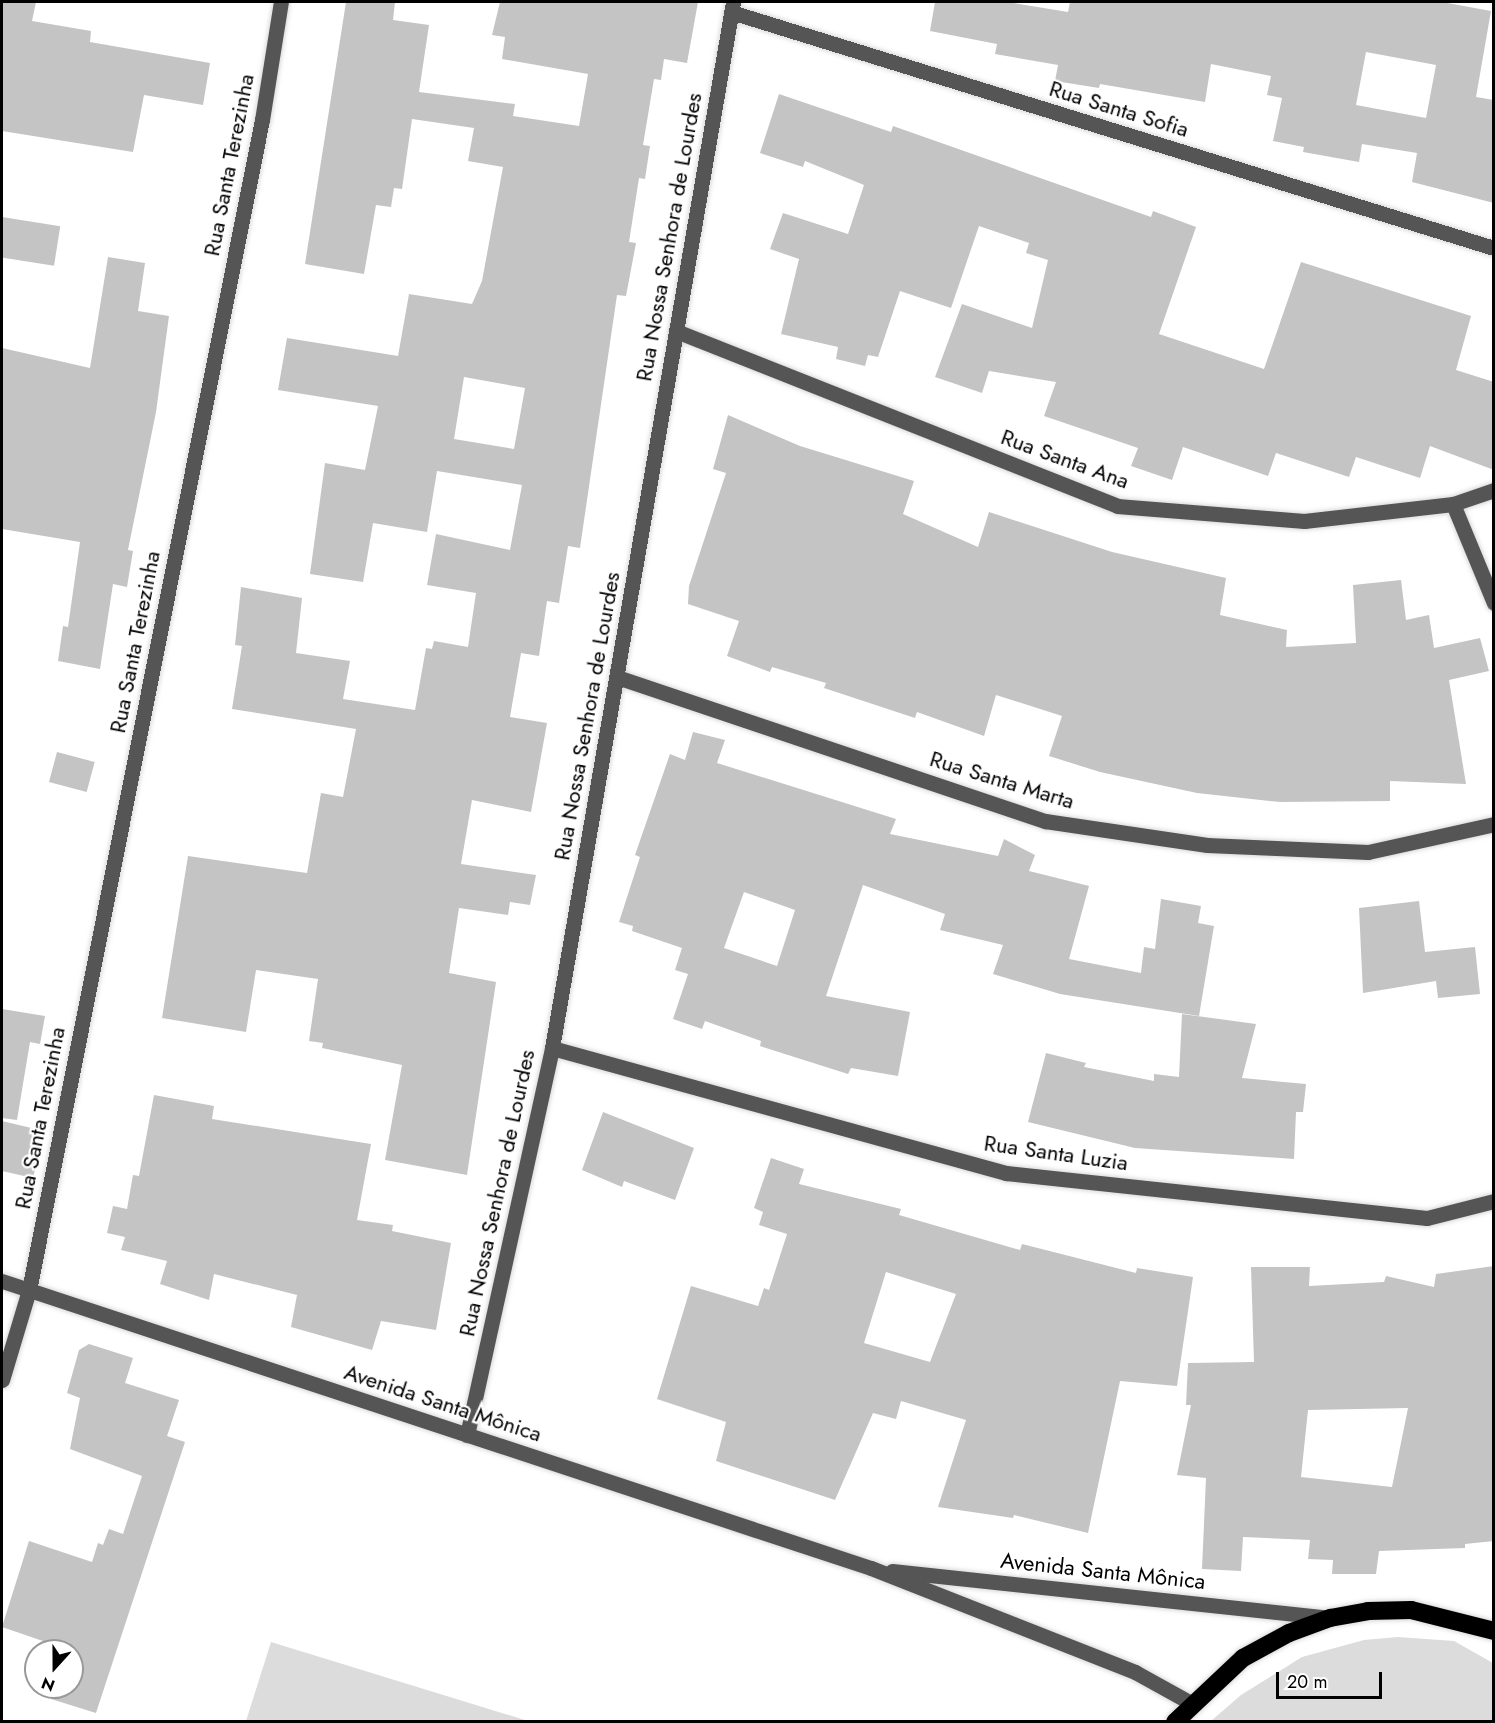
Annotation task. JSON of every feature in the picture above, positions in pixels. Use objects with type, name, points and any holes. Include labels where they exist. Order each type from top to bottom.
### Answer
[{"type":"highway","points":[[1175,1722],[1191,1703],[1253,1653],[1330,1618],[1368,1611],[1411,1610],[1494,1630]]},
{"type":"street","name":"Rua Santa Terezinha","points":[[2,1380],[29,1290],[260,131],[281,2]]},
{"type":"street","name":"Rua Santa Sofia","points":[[732,7],[1494,248]]},
{"type":"street","name":"Rua Nossa Senhora de Lourdes","points":[[467,1435],[552,1048],[732,7]]},
{"type":"street","name":"Rua Santa Ana","points":[[676,331],[1117,506],[1304,521],[1453,504],[1494,490]]},
{"type":"street","points":[[1453,504],[1494,603]]},
{"type":"street","name":"Rua Santa Marta","points":[[617,677],[1045,821],[1208,845],[1368,852],[1494,824]]},
{"type":"street","name":"Rua Santa Luzia","points":[[552,1048],[1006,1173],[1427,1218],[1494,1201]]},
{"type":"street","name":"Avenida Santa Mônica","points":[[2,1281],[871,1568],[1135,1672],[1191,1703]]},
{"type":"street","name":"Avenida Santa Mônica","points":[[871,1568],[1330,1618]]},
{"type":"shaded area","points":[[1398,1637],[1454,1641],[1493,1663],[1493,1721],[1211,1721],[1241,1695],[1302,1657],[1364,1640]]},
{"type":"shaded area","points":[[271,1642],[528,1721],[246,1721]]},
{"type":"building","points":[[2,2],[36,2],[32,21],[91,31],[90,42],[210,63],[203,105],[144,95],[133,152],[2,131]]},
{"type":"building","points":[[346,2],[395,2],[393,20],[429,25],[419,92],[515,104],[513,116],[579,126],[588,74],[502,59],[505,37],[492,35],[500,2],[698,2],[687,63],[664,59],[661,80],[654,79],[643,145],[650,146],[645,179],[639,178],[629,242],[636,243],[626,296],[617,295],[580,548],[568,546],[559,603],[547,601],[539,656],[521,653],[510,717],[547,723],[531,812],[472,800],[461,864],[536,875],[530,905],[510,902],[508,915],[459,908],[449,973],[496,982],[467,1175],[385,1160],[402,1065],[322,1048],[323,1043],[309,1041],[318,979],[256,970],[246,1032],[162,1018],[188,856],[307,873],[321,793],[343,797],[356,729],[232,709],[242,646],[235,645],[241,587],[302,598],[296,653],[350,661],[343,699],[415,710],[426,648],[432,649],[434,641],[468,647],[476,593],[427,585],[436,534],[510,550],[522,485],[437,471],[427,532],[373,523],[363,582],[310,574],[325,463],[365,470],[378,406],[278,390],[287,338],[398,356],[409,294],[472,304],[482,281],[503,167],[468,161],[474,128],[412,119],[402,189],[394,188],[391,207],[376,205],[364,274],[305,264]],"holes":[[[464,377],[525,388],[514,449],[454,439]]]},
{"type":"building","points":[[935,2],[1007,2],[1068,12],[1070,2],[1442,2],[1491,11],[1476,97],[1494,100],[1494,203],[1412,182],[1417,153],[1362,144],[1359,162],[1303,152],[1304,147],[1273,141],[1282,98],[1267,95],[1271,76],[1211,64],[1205,102],[1100,84],[1099,88],[1055,81],[1058,65],[995,54],[997,44],[930,31]],"holes":[[[1366,52],[1436,65],[1426,118],[1356,105]]]},
{"type":"building","points":[[779,94],[891,132],[893,126],[1151,217],[1153,211],[1196,227],[1159,334],[1264,369],[1301,262],[1471,316],[1456,370],[1494,382],[1494,470],[1430,446],[1420,478],[1356,457],[1349,477],[1276,453],[1268,476],[1183,447],[1172,480],[1131,466],[1138,448],[1044,416],[1056,382],[989,371],[982,393],[935,377],[962,304],[1032,328],[1048,260],[1026,253],[1029,243],[979,226],[951,308],[900,291],[878,357],[868,355],[865,366],[836,359],[838,347],[781,334],[799,259],[770,249],[783,213],[848,234],[864,185],[805,161],[803,167],[760,153]]},
{"type":"building","points":[[2,217],[60,226],[54,266],[2,257]]},
{"type":"building","points":[[108,257],[145,263],[138,311],[169,316],[156,412],[128,550],[133,551],[127,587],[113,584],[100,669],[58,661],[63,626],[68,627],[80,542],[2,529],[2,348],[90,368]]},
{"type":"building","points":[[728,415],[800,446],[914,481],[903,514],[978,547],[989,512],[1112,552],[1226,578],[1220,615],[1287,630],[1286,647],[1356,643],[1353,585],[1401,580],[1406,620],[1429,615],[1434,648],[1480,638],[1489,671],[1449,680],[1466,784],[1390,781],[1390,801],[1280,802],[1197,793],[1100,772],[1049,756],[1062,716],[996,695],[984,736],[917,712],[915,718],[824,688],[826,683],[772,667],[770,672],[727,656],[739,621],[688,604],[689,586],[726,473],[713,469]]},
{"type":"building","points":[[693,732],[725,740],[717,763],[896,819],[890,834],[998,856],[1004,839],[1035,855],[1029,871],[1089,886],[1069,959],[1141,973],[1144,947],[1155,949],[1161,899],[1201,906],[1198,923],[1214,926],[1199,1016],[1060,994],[993,974],[1003,945],[940,930],[945,914],[863,885],[826,996],[910,1012],[898,1076],[851,1068],[848,1074],[760,1046],[761,1041],[705,1021],[702,1029],[673,1019],[688,974],[675,970],[682,948],[632,931],[633,926],[619,922],[640,857],[635,855],[670,754],[685,760]],"holes":[[[744,892],[795,910],[777,966],[724,948]]]},
{"type":"building","points":[[57,752],[95,762],[87,792],[49,782]]},
{"type":"building","points":[[1419,901],[1425,952],[1475,947],[1480,994],[1438,998],[1436,981],[1363,993],[1359,908]]},
{"type":"building","points":[[2,1009],[45,1016],[40,1044],[30,1042],[17,1120],[2,1118]]},
{"type":"building","points":[[1182,1014],[1256,1024],[1242,1078],[1306,1084],[1303,1112],[1296,1112],[1294,1159],[1135,1148],[1028,1122],[1046,1053],[1086,1063],[1084,1067],[1154,1081],[1154,1074],[1179,1077]]},
{"type":"building","points":[[154,1095],[214,1106],[212,1119],[371,1144],[357,1220],[393,1225],[392,1231],[451,1243],[436,1330],[381,1321],[372,1350],[291,1327],[297,1295],[214,1274],[209,1300],[160,1284],[167,1261],[121,1250],[125,1237],[107,1233],[113,1206],[127,1209],[133,1175],[139,1176]]},
{"type":"building","points":[[603,1112],[694,1148],[675,1200],[624,1181],[622,1187],[582,1170]]},
{"type":"building","points":[[2,1121],[44,1131],[33,1178],[2,1171]]},
{"type":"building","points":[[771,1158],[804,1169],[799,1184],[901,1209],[899,1215],[1020,1250],[1022,1244],[1136,1273],[1137,1268],[1193,1277],[1177,1386],[1120,1381],[1088,1533],[1014,1515],[1013,1518],[938,1507],[966,1420],[901,1401],[896,1419],[873,1413],[835,1500],[716,1461],[726,1422],[657,1399],[691,1286],[758,1306],[764,1288],[769,1290],[787,1234],[759,1225],[763,1212],[754,1208]],"holes":[[[886,1272],[956,1294],[930,1362],[864,1343]]]},
{"type":"building","points":[[1494,1266],[1494,1541],[1465,1544],[1465,1548],[1379,1551],[1376,1574],[1332,1574],[1333,1560],[1308,1559],[1310,1540],[1243,1537],[1241,1571],[1202,1569],[1206,1478],[1177,1475],[1191,1405],[1186,1405],[1188,1363],[1254,1362],[1251,1267],[1310,1267],[1309,1286],[1384,1282],[1386,1276],[1434,1287],[1436,1274]],"holes":[[[1408,1408],[1392,1487],[1301,1477],[1308,1410]]]},
{"type":"building","points":[[89,1344],[133,1358],[125,1383],[179,1400],[167,1436],[185,1442],[96,1713],[51,1699],[84,1699],[84,1639],[37,1639],[2,1627],[29,1541],[92,1562],[98,1543],[103,1545],[109,1529],[123,1534],[142,1476],[70,1449],[80,1398],[67,1393],[79,1350]]}]
